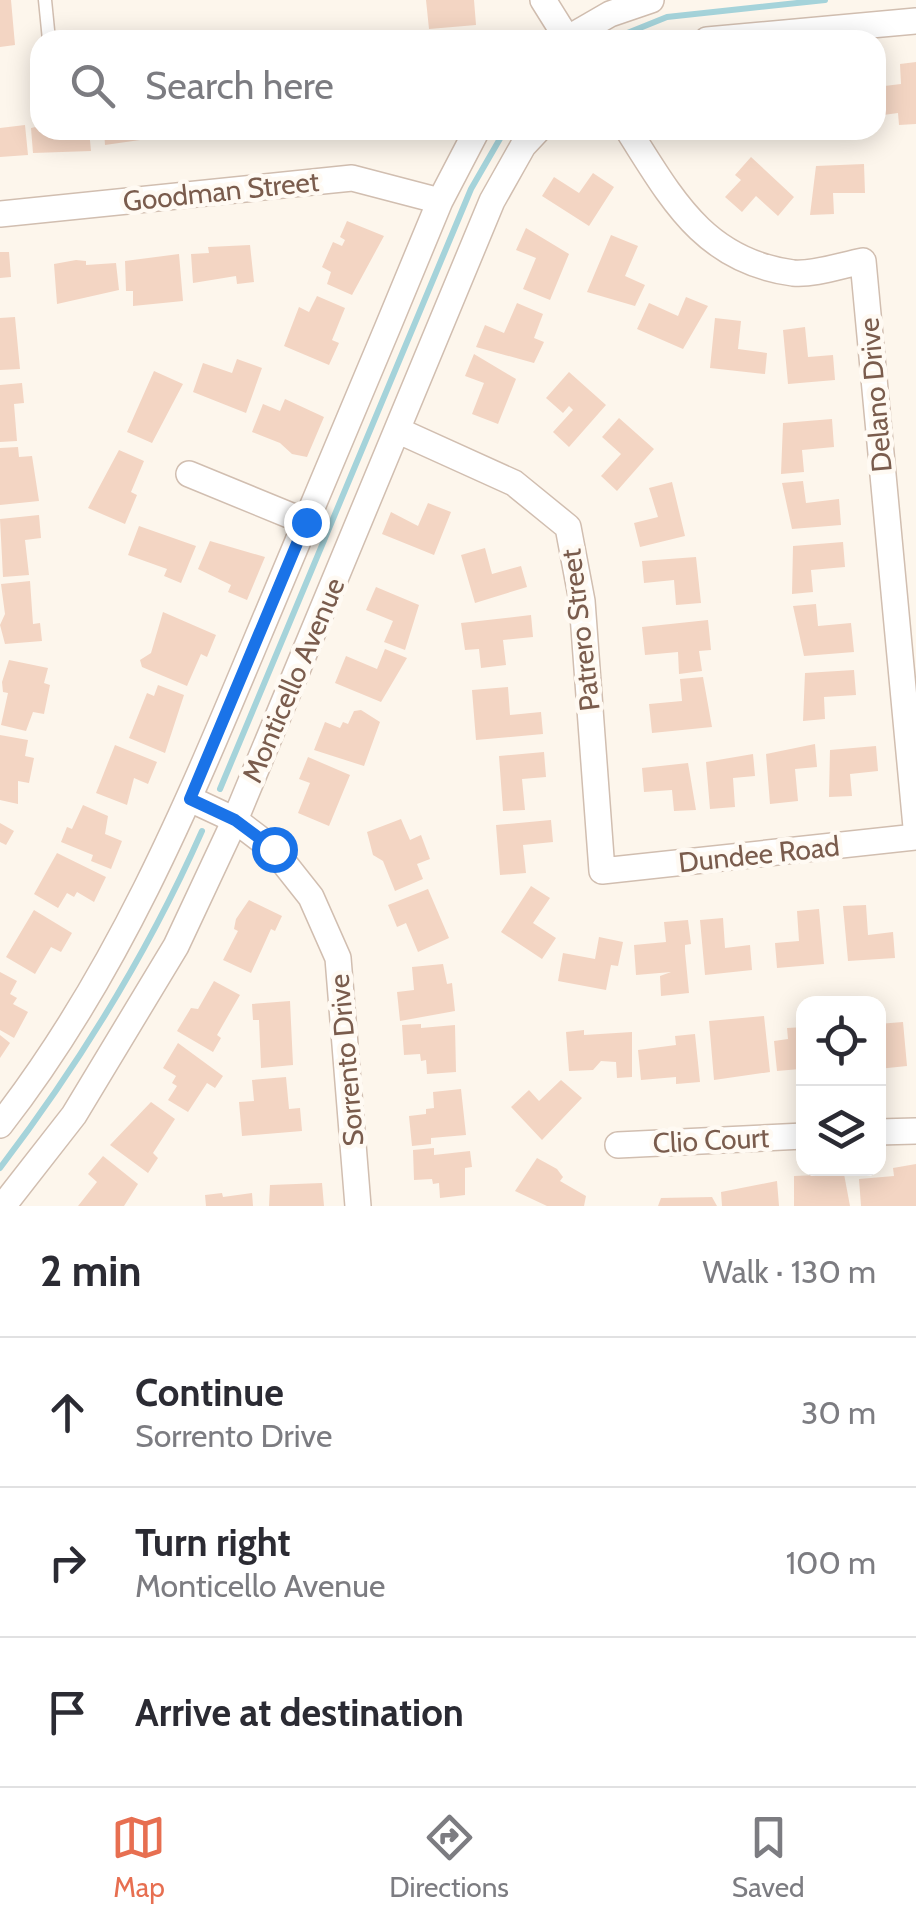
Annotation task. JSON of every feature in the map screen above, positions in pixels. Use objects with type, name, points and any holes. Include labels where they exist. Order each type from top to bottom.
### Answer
[{"type":"street","points":[[544,0],[561,30]]},
{"type":"street","points":[[582,30],[610,14],[652,0]]},
{"type":"street","points":[[817,30],[916,21]]},
{"type":"street","name":"Monticello Avenue","points":[[0,1126],[48,1063],[121,944],[190,799],[440,201],[472,140]]},
{"type":"street","name":"Monticello Avenue","points":[[2,1206],[85,1098],[176,946],[235,820],[492,202],[529,140]]},
{"type":"street","name":"Delano Drive","points":[[635,140],[682,213],[730,256],[796,274],[862,261],[916,827]]},
{"type":"street","name":"Goodman Street","points":[[0,214],[352,178],[440,201]]},
{"type":"street","name":"Patrero Street","points":[[397,430],[514,483],[568,528],[582,601],[602,871]]},
{"type":"street","points":[[189,474],[306,522]]},
{"type":"street","name":"Sorrento Drive","points":[[190,799],[235,820],[274,849],[311,897],[338,958],[358,1206]]},
{"type":"street","name":"Dundee Road","points":[[602,871],[916,837]]},
{"type":"street","points":[[886,1132],[916,1131]]},
{"type":"street","name":"Clio Court","points":[[618,1144],[796,1136]]},
{"type":"lane","points":[[45,0],[47,30]]},
{"type":"building","points":[[0,0],[11,0],[15,45],[0,47]]},
{"type":"building","points":[[426,0],[474,0],[476,25],[429,29]]},
{"type":"building","points":[[916,62],[916,124],[899,125],[898,113],[886,115],[886,86],[901,84],[900,64]]},
{"type":"building","points":[[25,125],[28,155],[0,157],[0,128]]},
{"type":"building","points":[[32,140],[90,140],[91,151],[33,153]]},
{"type":"building","points":[[105,140],[140,140],[105,145]]},
{"type":"building","points":[[751,157],[794,197],[778,216],[756,196],[742,212],[725,197],[741,180],[735,175]]},
{"type":"building","points":[[864,164],[865,193],[833,193],[834,214],[810,215],[816,166]]},
{"type":"building","points":[[593,173],[614,187],[589,226],[542,196],[554,177],[579,193]]},
{"type":"building","points":[[347,221],[384,236],[352,295],[327,284],[331,272],[322,267],[333,242],[342,246],[345,240],[340,237]]},
{"type":"building","points":[[526,228],[569,254],[550,300],[523,289],[536,258],[516,250]]},
{"type":"building","points":[[611,235],[638,246],[625,276],[645,285],[635,306],[587,292]]},
{"type":"building","points":[[250,245],[254,282],[237,284],[236,276],[193,283],[191,254],[209,253],[208,247]]},
{"type":"building","points":[[0,252],[9,252],[11,277],[0,278]]},
{"type":"building","points":[[179,254],[183,301],[133,306],[133,291],[126,291],[125,261]]},
{"type":"building","points":[[86,261],[86,265],[116,263],[119,290],[57,304],[54,264]]},
{"type":"building","points":[[317,296],[345,308],[332,340],[339,343],[329,365],[284,346],[299,307],[309,312]]},
{"type":"building","points":[[686,297],[708,306],[683,349],[637,329],[649,303],[678,316]]},
{"type":"building","points":[[517,303],[543,314],[534,338],[544,342],[534,363],[476,347],[485,325],[504,333]]},
{"type":"building","points":[[15,317],[20,369],[0,370],[0,318]]},
{"type":"building","points":[[715,318],[741,321],[738,349],[767,353],[765,374],[710,368]]},
{"type":"building","points":[[805,327],[808,357],[833,355],[835,380],[788,384],[783,330]]},
{"type":"building","points":[[474,354],[516,379],[498,424],[472,414],[484,383],[465,376]]},
{"type":"building","points":[[237,359],[262,368],[246,413],[193,392],[203,363],[232,373]]},
{"type":"building","points":[[154,371],[183,384],[152,443],[127,432]]},
{"type":"building","points":[[569,372],[606,405],[569,447],[553,432],[573,410],[569,406],[563,413],[546,398]]},
{"type":"building","points":[[22,383],[24,403],[14,404],[17,441],[0,442],[0,385]]},
{"type":"building","points":[[285,399],[324,417],[307,457],[292,454],[280,443],[252,432],[263,404],[280,411]]},
{"type":"building","points":[[619,418],[654,449],[617,491],[601,476],[621,454],[602,437]]},
{"type":"building","points":[[832,419],[834,447],[802,450],[804,472],[781,474],[783,423]]},
{"type":"building","points":[[18,447],[19,457],[32,456],[39,501],[0,505],[0,448]]},
{"type":"building","points":[[119,450],[144,461],[131,492],[137,495],[125,524],[88,508]]},
{"type":"building","points":[[803,481],[806,503],[839,499],[841,525],[792,529],[782,483]]},
{"type":"building","points":[[672,482],[685,536],[640,547],[634,523],[658,517],[649,488]]},
{"type":"building","points":[[428,503],[451,512],[434,555],[382,534],[391,512],[418,526]]},
{"type":"building","points":[[39,515],[41,538],[25,540],[29,575],[3,577],[0,519]]},
{"type":"building","points":[[139,526],[196,546],[181,583],[164,576],[167,569],[128,555]]},
{"type":"building","points":[[210,541],[265,557],[247,600],[228,592],[231,585],[198,569]]},
{"type":"building","points":[[843,542],[845,567],[811,570],[813,592],[792,594],[793,546]]},
{"type":"building","points":[[485,548],[492,574],[521,566],[527,587],[475,603],[461,555]]},
{"type":"building","points":[[696,557],[701,603],[676,605],[674,580],[644,583],[642,561]]},
{"type":"building","points":[[30,581],[33,624],[40,623],[42,641],[5,644],[0,625],[5,614],[1,584]]},
{"type":"building","points":[[376,587],[419,605],[405,650],[384,642],[393,621],[366,610]]},
{"type":"building","points":[[816,604],[818,626],[851,623],[854,652],[804,656],[793,606]]},
{"type":"building","points":[[163,612],[216,635],[207,657],[201,654],[187,686],[142,667],[140,660],[151,653]]},
{"type":"building","points":[[531,615],[533,637],[503,640],[506,665],[481,668],[479,649],[465,650],[461,623]]},
{"type":"building","points":[[708,620],[711,650],[699,651],[702,671],[679,674],[678,652],[645,655],[642,627]]},
{"type":"building","points":[[385,649],[407,658],[381,702],[335,683],[346,656],[377,669]]},
{"type":"building","points":[[9,660],[48,668],[44,683],[50,685],[44,714],[33,712],[26,731],[1,725],[8,693],[3,692],[2,682]]},
{"type":"building","points":[[854,670],[856,695],[824,697],[825,719],[803,721],[805,673]]},
{"type":"building","points":[[703,677],[712,727],[652,733],[649,704],[682,701],[680,679]]},
{"type":"building","points":[[158,685],[184,695],[165,753],[129,738],[147,693],[154,696]]},
{"type":"building","points":[[508,687],[510,715],[541,712],[543,734],[476,740],[472,690]]},
{"type":"building","points":[[361,710],[380,722],[364,766],[314,750],[325,722],[340,728],[343,722],[348,724],[354,711]]},
{"type":"building","points":[[0,735],[28,740],[25,756],[34,758],[29,783],[18,781],[18,804],[0,800]]},
{"type":"building","points":[[815,744],[817,767],[795,769],[798,801],[770,804],[766,754]]},
{"type":"building","points":[[115,745],[157,762],[148,784],[134,778],[127,805],[96,793]]},
{"type":"building","points":[[876,746],[878,771],[850,774],[852,796],[829,797],[830,750]]},
{"type":"building","points":[[544,752],[546,777],[522,779],[525,810],[503,811],[499,756]]},
{"type":"building","points":[[753,754],[755,776],[733,778],[735,807],[710,809],[706,762]]},
{"type":"building","points":[[308,757],[350,775],[329,826],[298,813],[310,783],[299,779]]},
{"type":"building","points":[[688,763],[696,810],[674,811],[672,790],[644,792],[642,768]]},
{"type":"building","points":[[83,805],[108,816],[105,834],[122,841],[111,869],[91,861],[93,855],[61,842]]},
{"type":"building","points":[[401,819],[410,840],[421,835],[430,859],[417,864],[423,879],[395,891],[383,861],[373,855],[367,832]]},
{"type":"building","points":[[551,820],[553,842],[523,845],[526,873],[500,875],[496,825]]},
{"type":"building","points":[[0,823],[14,831],[6,845],[0,842]]},
{"type":"building","points":[[57,853],[106,877],[94,902],[77,892],[74,897],[67,893],[58,908],[34,894]]},
{"type":"building","points":[[531,886],[550,898],[533,923],[556,938],[542,959],[501,932]]},
{"type":"building","points":[[428,889],[449,938],[418,952],[406,923],[397,927],[388,905]]},
{"type":"building","points":[[249,900],[282,916],[275,931],[271,929],[251,973],[223,960],[238,931],[234,929],[236,919]]},
{"type":"building","points":[[866,905],[868,935],[893,932],[895,958],[848,961],[843,906]]},
{"type":"building","points":[[819,909],[824,964],[777,968],[775,943],[799,941],[797,911]]},
{"type":"building","points":[[34,910],[72,933],[61,952],[51,947],[35,974],[6,957]]},
{"type":"building","points":[[723,918],[725,948],[750,945],[752,970],[705,975],[700,920]]},
{"type":"building","points":[[688,920],[691,944],[685,945],[685,951],[689,993],[661,996],[660,976],[671,972],[636,975],[634,945],[666,942],[664,922]]},
{"type":"building","points":[[599,937],[623,942],[618,966],[611,965],[606,990],[558,981],[563,953],[595,959]]},
{"type":"building","points":[[443,964],[447,984],[452,983],[455,1011],[400,1021],[397,992],[414,990],[412,967]]},
{"type":"building","points":[[0,972],[17,981],[10,994],[17,998],[13,1004],[28,1012],[14,1038],[0,1030]]},
{"type":"building","points":[[214,981],[240,995],[217,1035],[221,1038],[213,1052],[177,1031],[191,1008],[198,1009]]},
{"type":"building","points":[[290,1001],[293,1065],[261,1068],[259,1020],[253,1020],[252,1004]]},
{"type":"building","points":[[764,1016],[770,1072],[714,1080],[709,1021]]},
{"type":"building","points":[[903,1022],[907,1066],[886,1068],[886,1023]]},
{"type":"building","points":[[421,1024],[421,1028],[455,1025],[456,1072],[427,1074],[426,1060],[421,1061],[420,1054],[404,1055],[402,1025]]},
{"type":"building","points":[[796,1027],[796,1069],[777,1071],[774,1041],[788,1039],[787,1028]]},
{"type":"building","points":[[584,1030],[584,1035],[632,1032],[632,1077],[617,1078],[616,1062],[601,1061],[593,1070],[569,1071],[566,1032]]},
{"type":"building","points":[[695,1034],[700,1082],[676,1084],[676,1077],[641,1080],[638,1050],[676,1045],[675,1036]]},
{"type":"building","points":[[0,1035],[10,1043],[0,1058]]},
{"type":"building","points":[[178,1043],[223,1076],[215,1088],[207,1083],[188,1112],[168,1100],[177,1086],[172,1083],[176,1076],[163,1068]]},
{"type":"building","points":[[286,1077],[289,1109],[300,1108],[302,1131],[242,1136],[239,1102],[254,1101],[252,1080]]},
{"type":"building","points":[[561,1080],[582,1098],[542,1140],[511,1107],[529,1090],[539,1101]]},
{"type":"building","points":[[461,1089],[466,1135],[431,1138],[431,1144],[412,1146],[409,1116],[426,1114],[426,1109],[434,1108],[433,1092]]},
{"type":"building","points":[[151,1102],[175,1119],[153,1153],[158,1158],[148,1173],[110,1145]]},
{"type":"building","points":[[434,1148],[434,1155],[470,1151],[472,1167],[465,1168],[465,1195],[440,1198],[439,1183],[433,1184],[432,1179],[414,1180],[413,1150]]},
{"type":"building","points":[[103,1156],[138,1184],[124,1206],[78,1206],[97,1182],[88,1174]]},
{"type":"building","points":[[537,1158],[557,1169],[563,1177],[560,1181],[586,1196],[584,1206],[547,1206],[515,1191]]},
{"type":"building","points":[[916,1164],[916,1206],[861,1206],[859,1179],[894,1176],[893,1168]]},
{"type":"building","points":[[794,1176],[844,1176],[850,1206],[794,1206]]},
{"type":"building","points":[[777,1181],[779,1206],[722,1206],[721,1192]]},
{"type":"building","points":[[322,1183],[324,1206],[269,1206],[270,1185]]},
{"type":"building","points":[[222,1193],[223,1197],[252,1193],[253,1206],[206,1206],[205,1195]]},
{"type":"building","points":[[712,1197],[717,1206],[658,1206],[661,1198]]},
{"type":"waterway","points":[[635,30],[667,17],[825,0]]},
{"type":"waterway","points":[[220,789],[471,189],[499,140]]},
{"type":"waterway","points":[[0,1168],[111,1006],[202,831]]},
{"type":"route","points":[[274,849],[235,820],[190,799],[306,522]]}]
